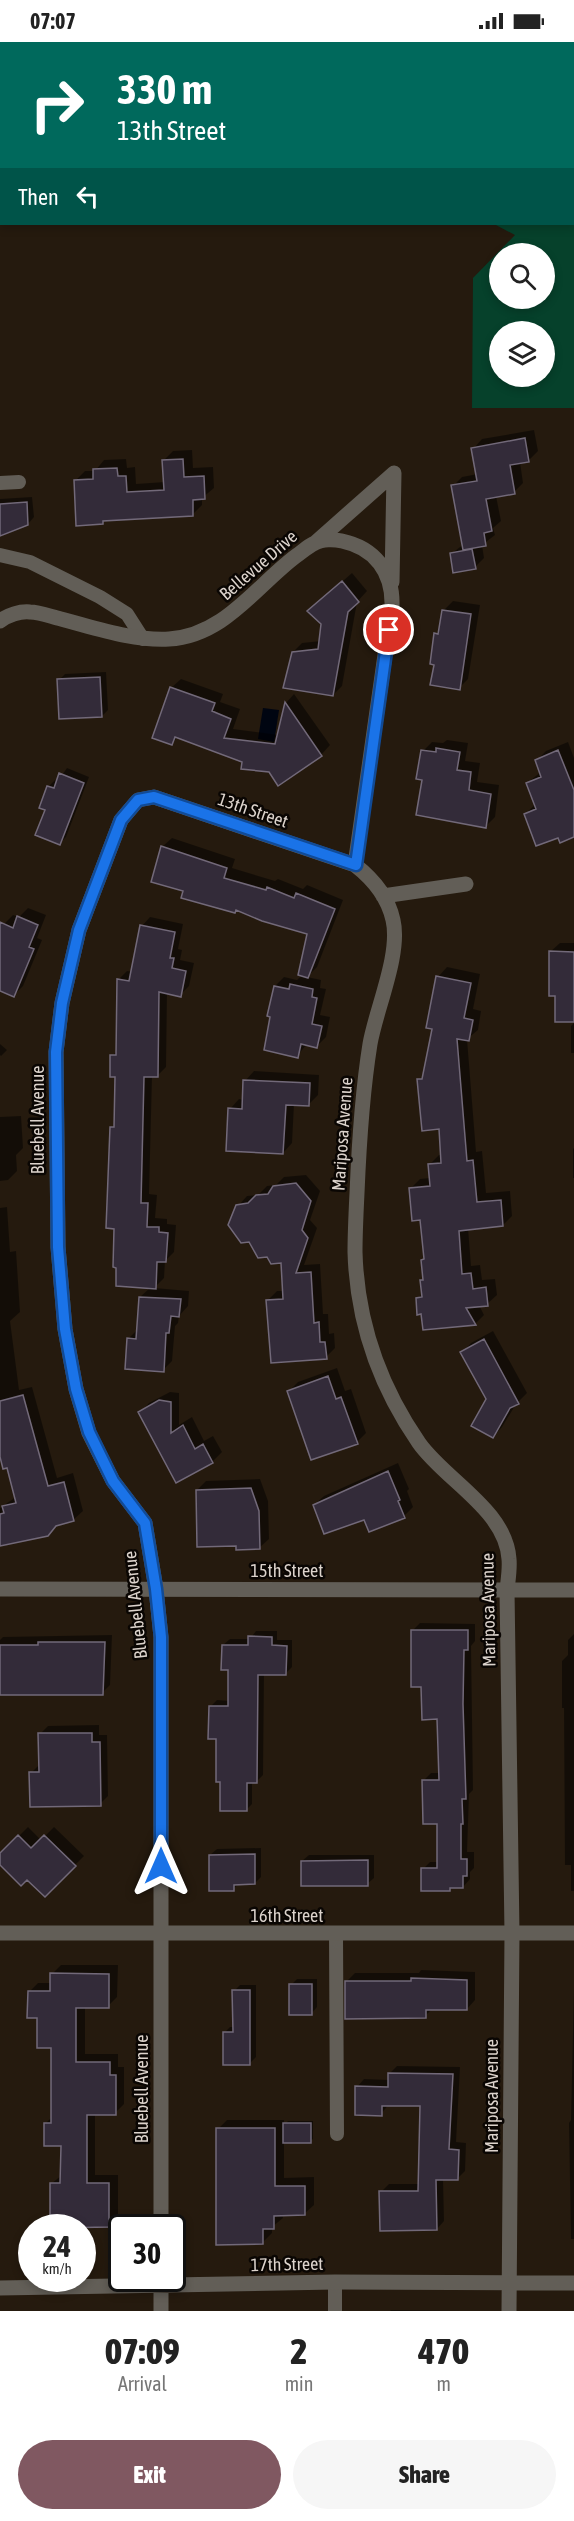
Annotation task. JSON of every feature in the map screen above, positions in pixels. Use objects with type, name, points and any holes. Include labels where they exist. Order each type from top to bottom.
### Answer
[{"type":"street","points":[[316,542],[394,472],[392,591],[356,865]]},
{"type":"street","name":"Bellevue Drive","points":[[0,621],[8,616],[30,612],[143,639],[171,639],[198,633],[223,621],[277,571],[316,542],[336,540],[355,544],[372,554],[385,569],[392,591]]},
{"type":"street","name":"13th Street","points":[[138,800],[154,797],[356,865]]},
{"type":"street","name":"Bluebell Avenue","points":[[138,800],[121,820],[79,930],[62,1003],[56,1052],[58,1247],[65,1329],[86,1422],[113,1481],[145,1523],[156,1589],[161,1637],[161,2214]]},
{"type":"street","name":"Mariposa Avenue","points":[[356,865],[373,880],[383,896],[393,920],[394,943],[370,1043],[359,1136],[355,1251],[358,1299],[369,1346],[387,1390],[420,1444],[464,1491],[489,1512],[505,1540],[509,1558],[507,1590],[512,1933],[509,2311]]},
{"type":"street","points":[[383,896],[466,884]]},
{"type":"street","name":"15th Street","points":[[0,1589],[574,1590]]},
{"type":"street","name":"16th Street","points":[[0,1933],[574,1933]]},
{"type":"street","name":"17th Street","points":[[186,2282],[574,2283]]},
{"type":"street","name":"17th Street","points":[[0,2288],[108,2284]]},
{"type":"street","points":[[161,2292],[161,2311]]},
{"type":"lane","points":[[0,483],[19,482]]},
{"type":"lane","points":[[0,555],[30,562],[100,597],[127,614],[143,639]]},
{"type":"lane","points":[[336,1934],[337,2134]]},
{"type":"lane","points":[[335,2282],[335,2311]]},
{"type":"green space","points":[[496,225],[574,225],[574,408],[472,408],[473,278],[489,262],[489,309],[555,309],[555,243],[507,243],[515,235]]},
{"type":"shaded area","points":[[263,708],[279,710],[274,742],[258,739]]},
{"type":"building","points":[[525,438],[529,462],[510,465],[515,494],[486,499],[492,531],[484,533],[486,546],[463,550],[451,485],[477,481],[471,448]]},
{"type":"building","points":[[183,459],[184,477],[204,476],[205,499],[193,500],[193,516],[103,521],[103,524],[76,526],[74,480],[93,479],[93,469],[117,468],[118,476],[126,476],[127,492],[164,490],[162,460]]},
{"type":"building","points":[[27,502],[28,525],[0,536],[0,504]]},
{"type":"building","points":[[472,549],[476,569],[453,573],[450,553]]},
{"type":"building","points":[[342,581],[359,602],[348,612],[333,696],[283,688],[292,652],[318,649],[321,624],[307,611]]},
{"type":"building","points":[[442,610],[471,614],[460,690],[430,685],[434,665],[430,664],[434,633],[438,634]]},
{"type":"building","points":[[100,677],[102,717],[59,719],[57,679]]},
{"type":"building","points":[[170,687],[215,703],[212,711],[231,719],[224,738],[275,744],[285,702],[322,756],[278,786],[269,772],[241,769],[242,762],[175,737],[172,745],[152,738]]},
{"type":"building","points":[[436,748],[460,752],[457,770],[471,772],[469,790],[491,794],[486,828],[416,815],[422,780],[416,779],[421,750],[436,752]]},
{"type":"building","points":[[558,750],[574,790],[574,837],[560,843],[558,838],[536,846],[524,814],[536,809],[526,783],[541,777],[535,760]]},
{"type":"building","points":[[59,773],[84,783],[60,845],[35,835],[45,810],[39,808],[47,786],[54,788]]},
{"type":"building","points":[[161,846],[227,868],[224,878],[266,890],[267,887],[294,898],[296,893],[335,909],[308,978],[298,975],[307,934],[262,921],[236,910],[235,913],[181,898],[183,891],[151,882]]},
{"type":"building","points":[[17,916],[38,925],[29,947],[34,949],[14,997],[0,991],[0,922],[13,928]]},
{"type":"building","points":[[140,925],[175,932],[170,958],[174,958],[172,968],[186,971],[181,997],[159,992],[158,1077],[144,1077],[141,1203],[148,1203],[147,1227],[159,1227],[159,1232],[168,1233],[166,1262],[157,1262],[156,1289],[116,1286],[116,1268],[113,1267],[114,1229],[106,1228],[110,1127],[114,1127],[115,1077],[110,1077],[110,1055],[116,1055],[117,979],[129,981]]},
{"type":"building","points":[[549,951],[574,952],[574,1022],[555,1022],[555,996],[549,996]]},
{"type":"building","points":[[436,976],[471,983],[464,1018],[473,1020],[469,1041],[457,1039],[467,1161],[473,1160],[477,1202],[501,1200],[503,1226],[459,1231],[462,1274],[471,1273],[473,1289],[486,1287],[488,1306],[466,1308],[476,1325],[423,1330],[421,1314],[417,1315],[416,1298],[422,1297],[421,1260],[424,1259],[420,1220],[412,1221],[409,1188],[430,1186],[428,1164],[441,1163],[439,1129],[422,1131],[417,1079],[422,1079],[432,1029],[426,1028]]},
{"type":"building","points":[[290,984],[313,989],[312,997],[317,998],[312,1024],[322,1026],[317,1048],[301,1044],[298,1058],[264,1050],[270,1017],[267,1016],[274,986],[289,989]]},
{"type":"building","points":[[243,1080],[310,1083],[309,1106],[286,1105],[283,1154],[226,1151],[228,1108],[242,1109]]},
{"type":"building","points":[[296,1183],[311,1201],[302,1230],[308,1238],[296,1273],[311,1272],[314,1323],[319,1322],[320,1342],[325,1342],[327,1359],[271,1363],[266,1300],[283,1299],[281,1263],[271,1264],[267,1257],[258,1258],[249,1242],[241,1243],[228,1225],[236,1205],[248,1203],[256,1195],[268,1194],[273,1186]]},
{"type":"building","points":[[139,1297],[181,1299],[179,1317],[171,1316],[169,1333],[166,1333],[164,1372],[125,1369],[127,1338],[136,1339]]},
{"type":"building","points":[[484,1339],[519,1404],[510,1408],[493,1438],[471,1426],[486,1399],[460,1352]]},
{"type":"building","points":[[328,1376],[336,1399],[341,1397],[358,1444],[311,1460],[287,1391]]},
{"type":"building","points":[[23,1395],[48,1486],[64,1482],[74,1521],[56,1526],[48,1536],[0,1546],[0,1514],[4,1513],[2,1506],[16,1503],[7,1468],[3,1469],[0,1457],[0,1401]]},
{"type":"building","points":[[159,1400],[171,1402],[171,1433],[183,1425],[195,1449],[203,1444],[213,1463],[176,1483],[138,1412]]},
{"type":"building","points":[[388,1471],[405,1518],[369,1532],[364,1520],[324,1534],[313,1505]]},
{"type":"building","points":[[251,1488],[259,1511],[260,1549],[236,1550],[236,1546],[197,1547],[196,1490]]},
{"type":"building","points":[[411,1630],[468,1630],[468,1650],[464,1650],[463,1704],[466,1799],[462,1799],[463,1824],[461,1824],[461,1859],[467,1859],[467,1876],[463,1876],[463,1888],[450,1888],[450,1891],[421,1891],[421,1868],[437,1868],[437,1824],[423,1824],[422,1780],[439,1780],[437,1719],[422,1720],[421,1687],[411,1687]]},
{"type":"building","points":[[248,1636],[272,1637],[272,1645],[287,1646],[286,1675],[258,1675],[257,1783],[247,1783],[247,1811],[220,1811],[220,1782],[216,1782],[216,1739],[208,1739],[209,1706],[228,1706],[228,1670],[221,1670],[222,1645],[248,1645]]},
{"type":"building","points":[[38,1642],[105,1642],[103,1695],[0,1695],[0,1645],[38,1645]]},
{"type":"building","points":[[38,1733],[92,1733],[92,1742],[100,1742],[101,1806],[30,1807],[29,1772],[39,1772]]},
{"type":"building","points":[[18,1835],[31,1848],[44,1835],[76,1866],[45,1897],[27,1880],[21,1886],[0,1865],[0,1853]]},
{"type":"building","points":[[255,1854],[255,1884],[234,1885],[234,1891],[209,1891],[209,1855]]},
{"type":"building","points":[[368,1860],[368,1886],[301,1886],[301,1861]]},
{"type":"building","points":[[50,1973],[109,1974],[109,2008],[76,2008],[76,2062],[110,2062],[110,2075],[116,2075],[116,2115],[87,2115],[87,2183],[109,2183],[108,2227],[96,2227],[96,2214],[50,2214],[50,2183],[60,2183],[61,2146],[44,2146],[44,2123],[51,2123],[51,2048],[37,2048],[37,2018],[27,2018],[28,1991],[50,1991]]},
{"type":"building","points":[[411,1978],[467,1980],[467,2010],[426,2010],[426,2018],[345,2019],[345,1981],[411,1981]]},
{"type":"building","points":[[289,1984],[312,1984],[312,2015],[289,2015]]},
{"type":"building","points":[[232,1990],[250,1990],[250,2065],[223,2065],[223,2032],[233,2032]]},
{"type":"building","points":[[388,2073],[453,2074],[449,2149],[459,2150],[458,2180],[436,2180],[437,2230],[380,2231],[379,2191],[418,2191],[420,2106],[382,2106],[382,2116],[355,2115],[355,2086],[388,2087]]},
{"type":"building","points":[[283,2123],[311,2123],[311,2143],[283,2143]]},
{"type":"building","points":[[216,2128],[275,2128],[275,2186],[305,2186],[305,2215],[274,2216],[274,2229],[263,2229],[263,2244],[216,2245]]},
{"type":"route","points":[[161,1866],[161,1637],[145,1523],[113,1481],[89,1432],[76,1389],[65,1329],[58,1247],[56,1052],[62,1003],[79,930],[121,820],[138,800],[154,797],[356,865],[389,630]]}]
